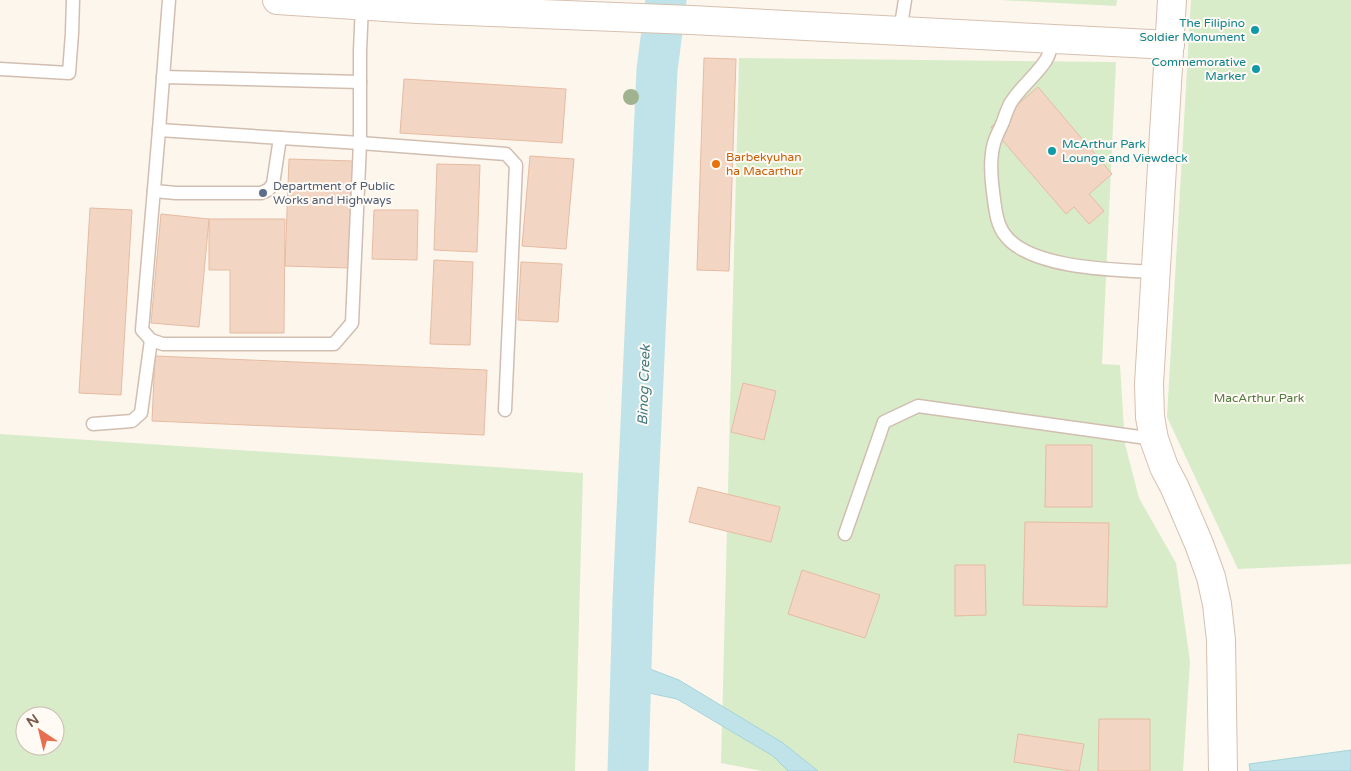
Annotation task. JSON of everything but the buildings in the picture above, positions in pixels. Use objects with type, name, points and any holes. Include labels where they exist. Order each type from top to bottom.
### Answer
[{"type":"main road","points":[[277,0],[362,6],[417,4],[622,17],[1170,45]]},
{"type":"main road","points":[[1172,0],[1149,384],[1150,417],[1154,439],[1164,467],[1199,544],[1210,577],[1216,604],[1221,640],[1223,771]]},
{"type":"lane","points":[[0,69],[69,73],[73,0]]},
{"type":"lane","points":[[169,0],[142,330],[151,340],[163,344],[334,344],[352,323],[360,143],[362,6]]},
{"type":"lane","points":[[900,31],[905,0]]},
{"type":"lane","points":[[1053,39],[1047,59],[1010,104],[993,144],[992,189],[998,221],[1004,234],[1012,243],[1040,257],[1059,262],[1117,270],[1156,272]]},
{"type":"lane","points":[[163,77],[360,82]]},
{"type":"lane","points":[[159,130],[506,154],[516,166],[505,410]]},
{"type":"lane","points":[[154,191],[176,193],[262,193],[273,184],[280,138]]},
{"type":"lane","points":[[92,424],[132,421],[141,413],[151,340]]},
{"type":"lane","points":[[845,534],[884,422],[918,406],[1154,439]]},
{"type":"green space","points":[[1001,0],[1117,0],[1116,6]]},
{"type":"green space","name":"MacArthur Park","points":[[1191,0],[1351,0],[1351,564],[1238,569],[1167,417]]},
{"type":"green space","points":[[739,58],[1116,62],[1102,364],[1120,365],[1125,444],[1139,498],[1176,563],[1190,661],[1183,771],[762,771],[721,763]]},
{"type":"green space","points":[[0,434],[583,473],[575,771],[0,771]]},
{"type":"water","points":[[650,669],[679,680],[783,743],[818,771],[788,771],[773,756],[677,699],[649,693]]},
{"type":"water","points":[[1351,750],[1351,771],[1250,771],[1249,764]]},
{"type":"waterway","name":"Binog Creek","points":[[628,771],[633,600],[657,70],[666,0]]},
{"type":"place","name":"The Filipino Soldier Monument","points":[[1255,30]]},
{"type":"place","name":"Commemorative Marker","points":[[1256,69]]},
{"type":"place","name":"McArthur Park Lounge and Viewdeck","points":[[1052,151]]},
{"type":"place","name":"Barbekyuhan ha Macarthur","points":[[716,164]]},
{"type":"place","name":"Department of Public Works and Highways","points":[[263,193]]}]
